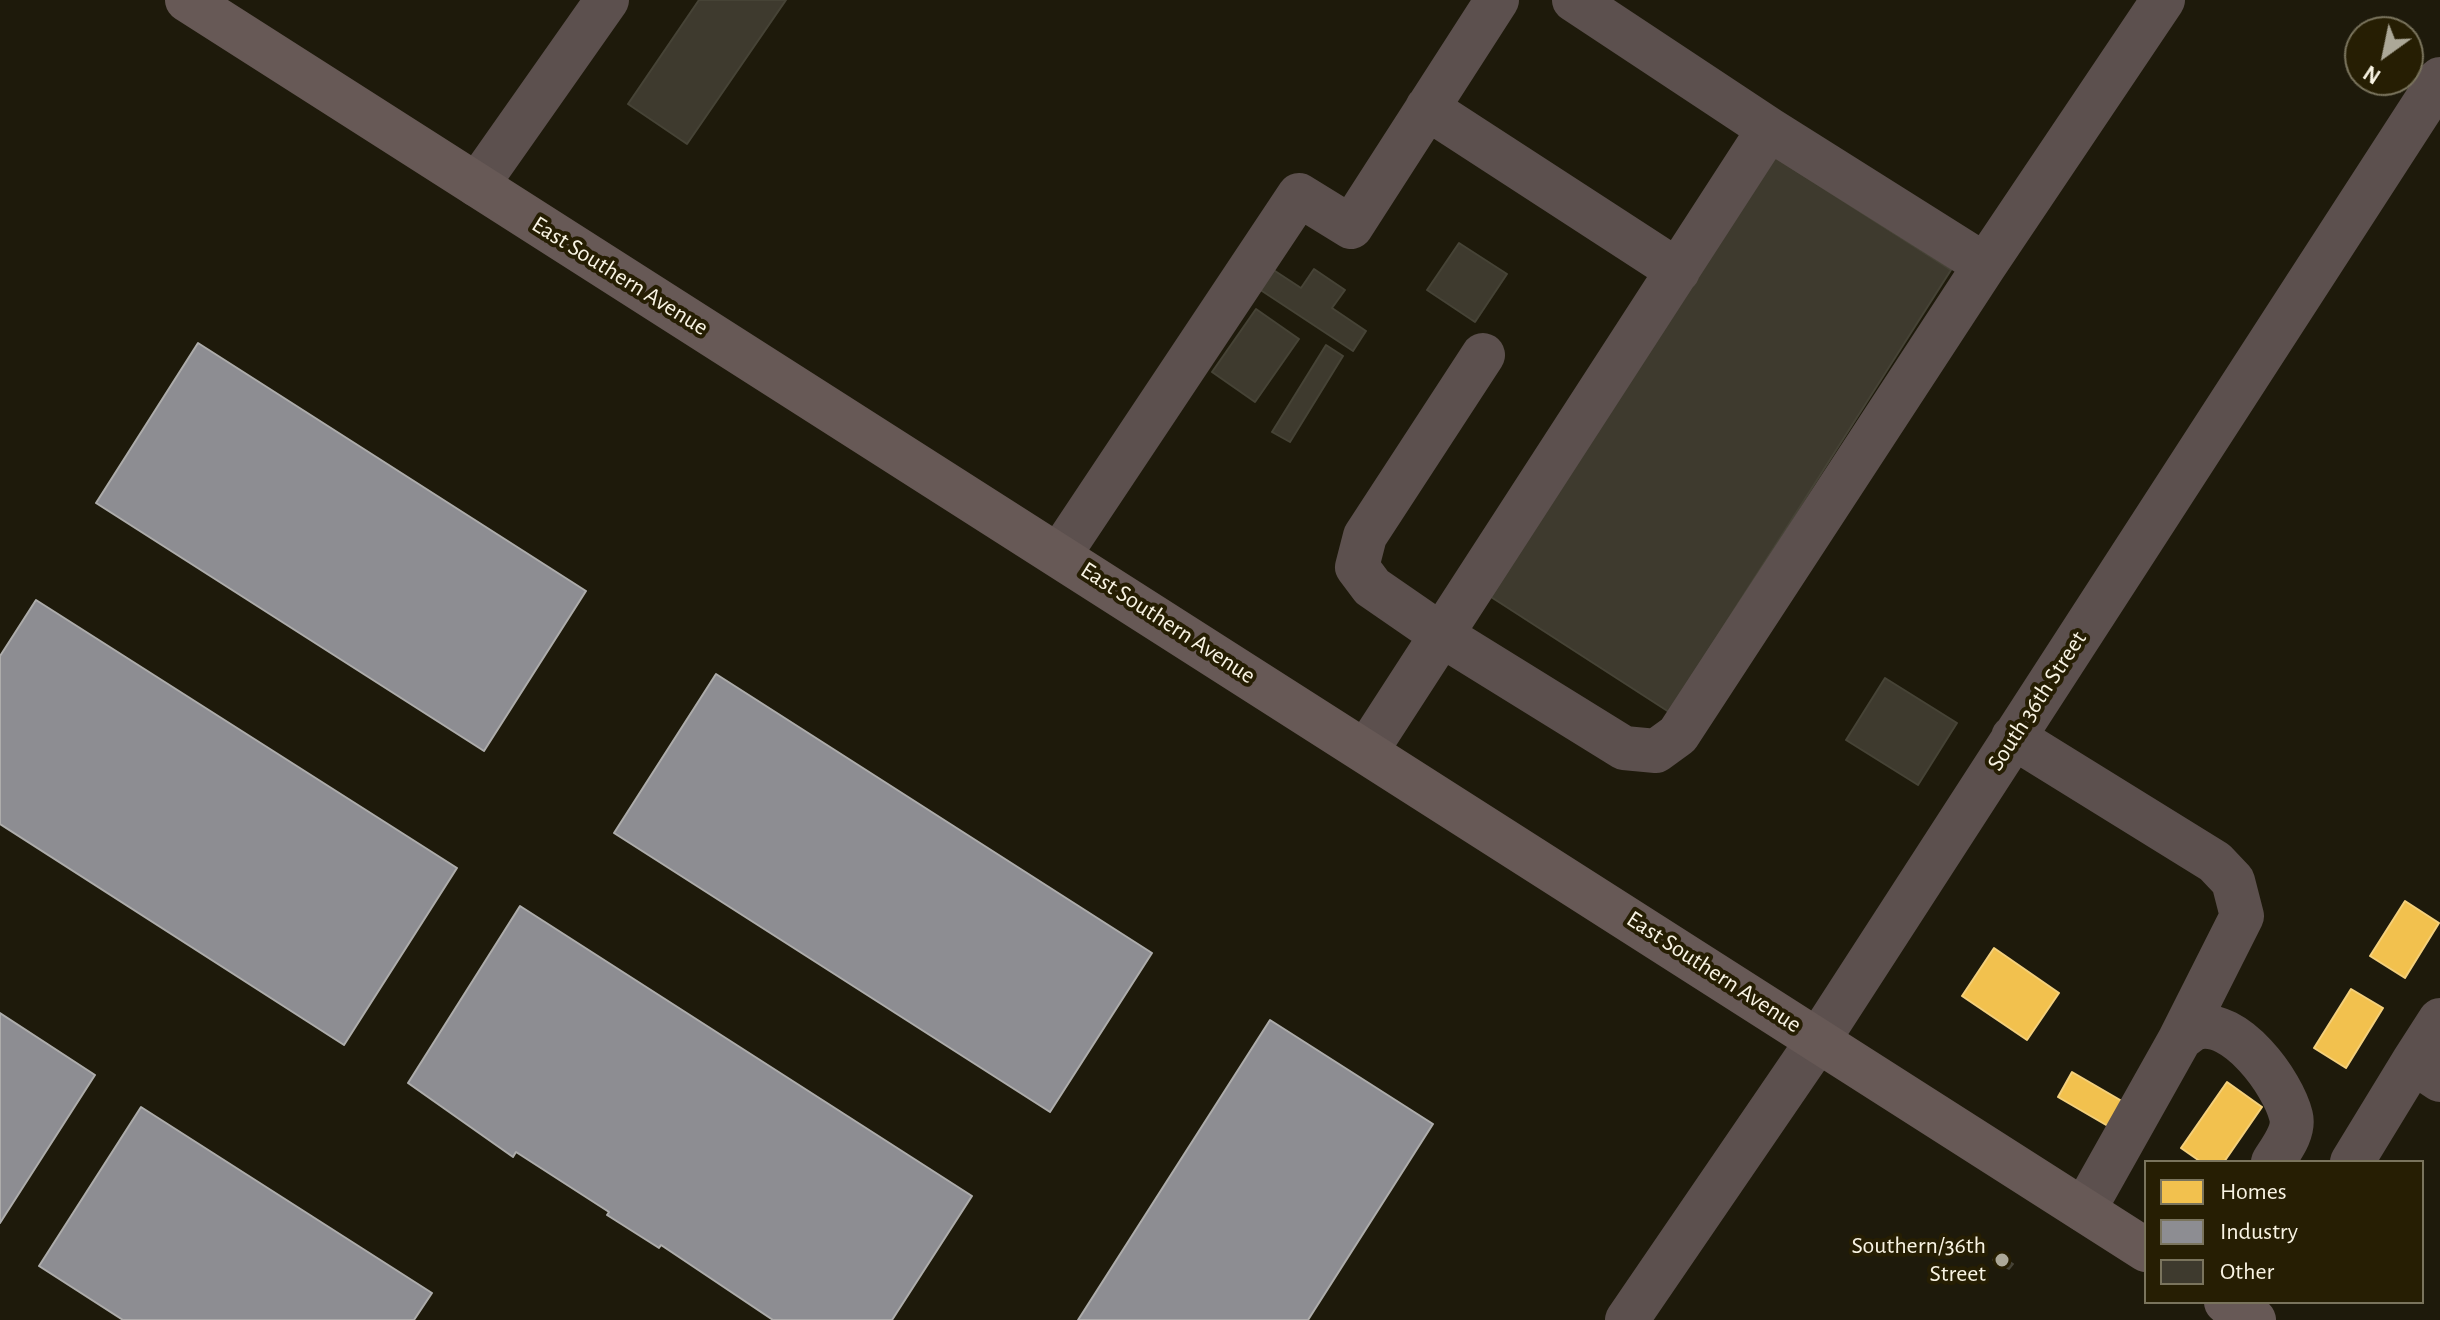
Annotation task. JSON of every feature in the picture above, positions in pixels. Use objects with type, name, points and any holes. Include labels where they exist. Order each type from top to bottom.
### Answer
[{"type":"main road","name":"East Southern Avenue","points":[[187,0],[1060,554],[2144,1249]]},
{"type":"street","points":[[477,185],[607,0]]},
{"type":"street","points":[[1060,554],[1299,195],[1351,227],[1497,0]]},
{"type":"street","points":[[1574,0],[1769,129],[1985,265]]},
{"type":"street","points":[[1483,355],[1365,536],[1357,567],[1372,587],[1443,636],[1624,748],[1656,751],[1678,735],[1985,265],[2163,0]]},
{"type":"street","name":"South 36th Street","points":[[1627,1320],[1819,1039],[2440,79]]},
{"type":"street","points":[[1427,108],[1678,271]]},
{"type":"street","points":[[1367,750],[1769,129]]},
{"type":"street","points":[[2013,737],[2215,862],[2233,881],[2242,916],[2180,1039],[2084,1210]]},
{"type":"street","points":[[2354,1160],[2426,1071],[2440,1020]]},
{"type":"street","points":[[2180,1039],[2196,1028],[2220,1030],[2245,1044],[2270,1072],[2292,1117],[2289,1135],[2274,1160]]},
{"type":"building: Homes","points":[[2405,901],[2439,923],[2405,978],[2370,956]]},
{"type":"building: Homes","points":[[1994,948],[2059,993],[2027,1040],[1962,996]]},
{"type":"building: Homes","points":[[2351,989],[2383,1008],[2346,1068],[2314,1048]]},
{"type":"building: Homes","points":[[2072,1072],[2127,1104],[2113,1129],[2058,1097]]},
{"type":"building: Homes","points":[[2227,1082],[2262,1107],[2225,1160],[2198,1160],[2181,1148]]},
{"type":"building: Industry","points":[[198,343],[586,591],[484,751],[96,503]]},
{"type":"building: Industry","points":[[36,600],[457,868],[344,1045],[0,824],[0,656]]},
{"type":"building: Industry","points":[[716,674],[1152,953],[1050,1112],[614,833]]},
{"type":"building: Industry","points":[[520,906],[972,1196],[892,1320],[773,1320],[661,1245],[659,1248],[607,1215],[609,1212],[516,1152],[513,1157],[408,1083]]},
{"type":"building: Industry","points":[[0,1013],[95,1075],[0,1223]]},
{"type":"building: Industry","points":[[1270,1020],[1433,1124],[1308,1320],[1078,1320]]},
{"type":"building: Industry","points":[[141,1107],[432,1293],[414,1320],[123,1320],[39,1266]]},
{"type":"building: Other","points":[[699,0],[786,0],[687,144],[628,104]]},
{"type":"building: Other","points":[[1773,156],[1951,270],[1669,712],[1491,597]]},
{"type":"building: Other","points":[[1459,243],[1507,274],[1475,322],[1427,290]]},
{"type":"building: Other","points":[[1272,269],[1301,288],[1314,269],[1345,290],[1332,308],[1366,331],[1353,351],[1259,289]]},
{"type":"building: Other","points":[[1256,309],[1299,339],[1255,402],[1212,372]]},
{"type":"building: Other","points":[[1326,345],[1343,356],[1290,442],[1272,432]]},
{"type":"building: Other","points":[[1885,678],[1957,723],[1918,785],[1846,740]]},
{"type":"building: Other","points":[[1997,1254],[2013,1264],[2009,1269],[1993,1260]]},
{"type":"place","name":"Southern/36th Street","points":[[2002,1260]]}]
